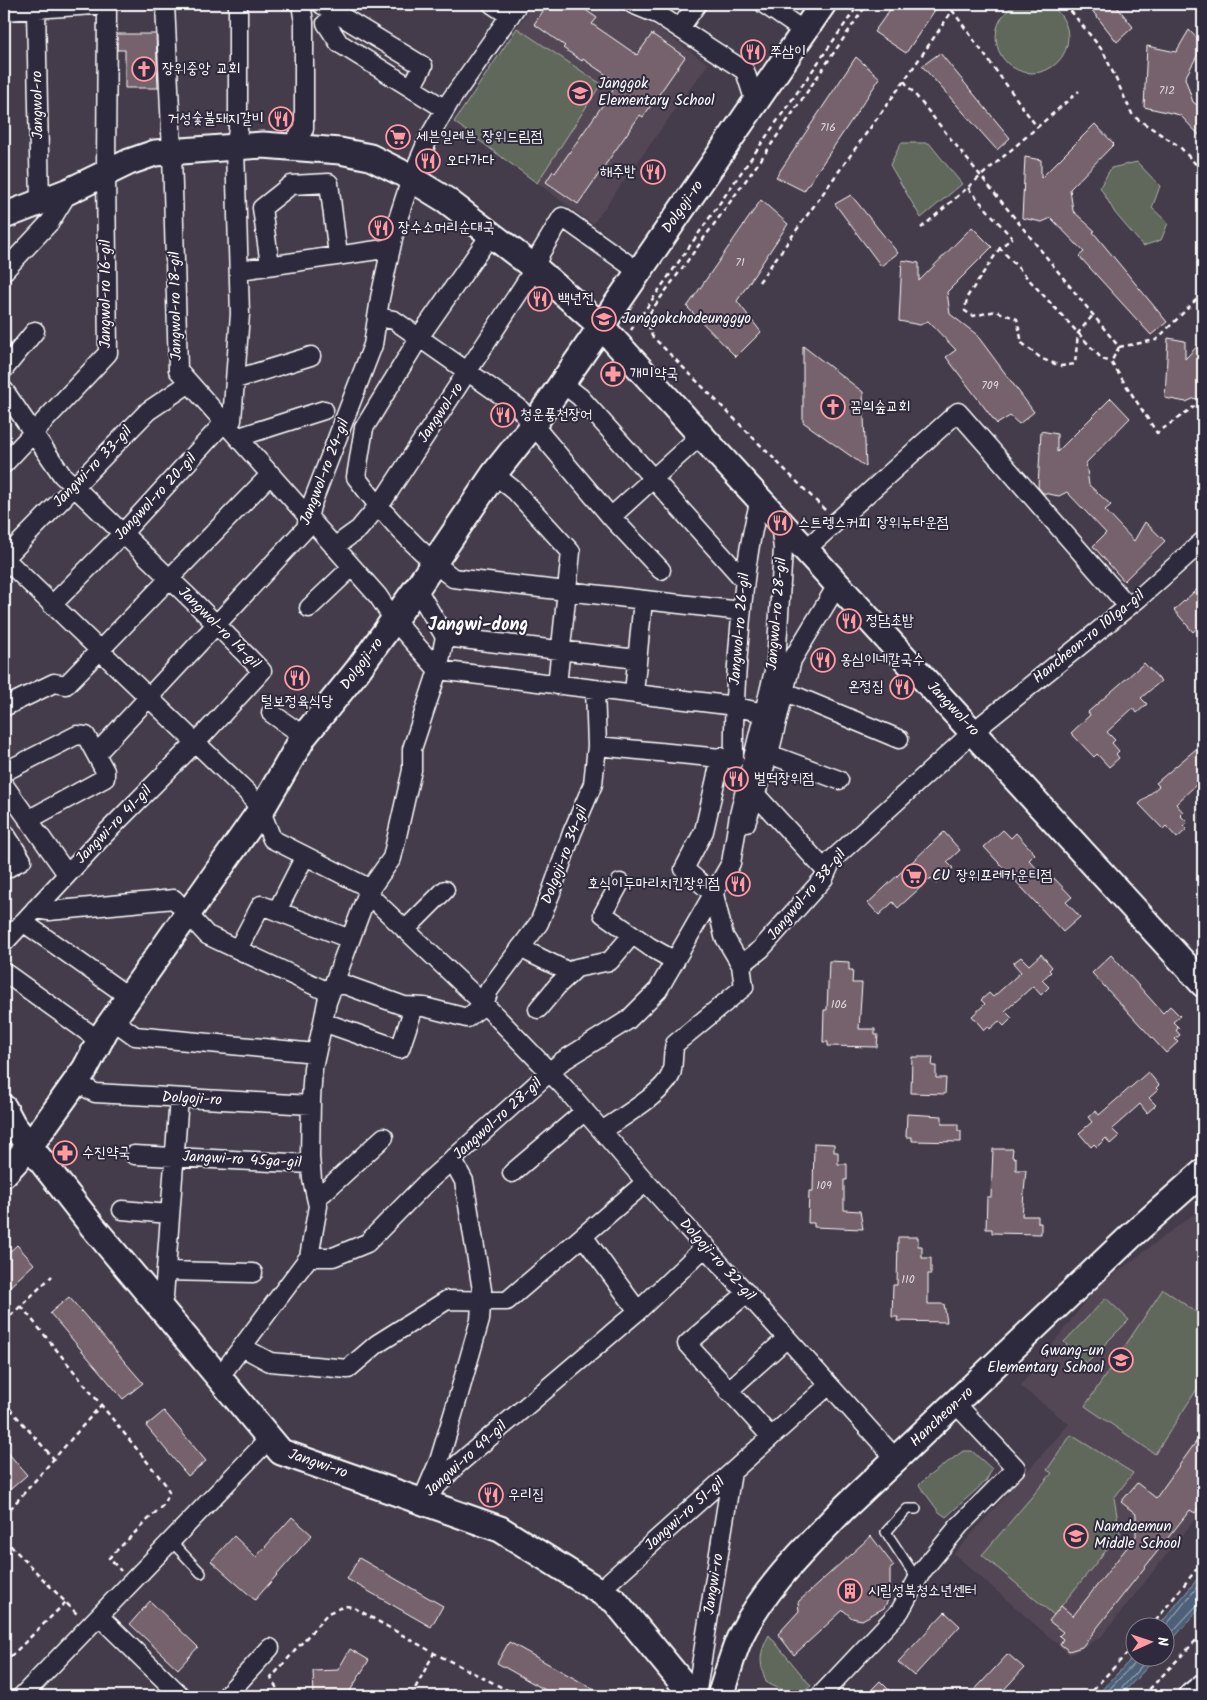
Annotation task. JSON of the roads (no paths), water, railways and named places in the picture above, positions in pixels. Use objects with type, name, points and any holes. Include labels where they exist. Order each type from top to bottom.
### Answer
[{"type":"street","points":[[4,11],[66,5],[108,4],[106,173]]},
{"type":"street","name":"Jangwol-ro 18-gil","points":[[166,4],[178,370],[188,384],[239,437],[334,548],[378,596],[394,620]]},
{"type":"street","points":[[227,424],[232,420],[236,379],[240,270],[235,148],[238,130],[238,4]]},
{"type":"street","points":[[290,147],[304,129],[304,22],[301,4]]},
{"type":"street","points":[[321,4],[423,66],[412,88]]},
{"type":"street","points":[[492,4],[514,10]]},
{"type":"street","points":[[632,4],[680,28],[745,71],[755,102]]},
{"type":"street","points":[[680,28],[696,4]]},
{"type":"street","points":[[764,4],[804,31]]},
{"type":"street","name":"Dolgoji-ro","points":[[4,1174],[30,1146],[76,1082],[106,1030],[260,811],[304,736],[357,671],[416,589],[494,474],[562,383],[823,4]]},
{"type":"street","name":"Jangwol-ro","points":[[36,9],[40,202]]},
{"type":"street","name":"Jangwol-ro 24-gil","points":[[96,754],[306,528],[308,517],[373,345],[391,248],[411,179],[429,137],[445,109],[514,10]]},
{"type":"street","points":[[326,23],[339,43],[445,109]]},
{"type":"street","name":"Jangwol-ro","points":[[4,216],[68,191],[155,153],[263,145],[340,151],[370,157],[446,200],[535,268],[601,326],[974,731],[1203,984]]},
{"type":"street","name":"Jangwol-ro 16-gil","points":[[4,464],[108,353],[106,173]]},
{"type":"street","points":[[270,265],[262,208],[291,185],[328,183],[338,255]]},
{"type":"street","points":[[4,271],[50,222],[68,191]]},
{"type":"street","points":[[535,268],[541,252],[562,217],[639,272]]},
{"type":"street","points":[[491,234],[419,339],[364,428],[356,477],[393,525],[453,578],[741,611]]},
{"type":"street","points":[[240,270],[391,248]]},
{"type":"street","name":"Jangwol-ro","points":[[334,548],[359,529],[378,506],[468,373],[535,268]]},
{"type":"street","points":[[377,317],[394,320],[518,407],[611,516],[661,570]]},
{"type":"street","points":[[4,369],[35,331]]},
{"type":"street","points":[[236,379],[312,356]]},
{"type":"street","points":[[562,383],[580,396],[744,580]]},
{"type":"street","name":"Jangwi-ro 33-gil","points":[[188,384],[148,411],[4,558],[248,793],[260,811]]},
{"type":"street","name":"Jangwol-ro 14-gil","points":[[4,390],[62,475],[262,671],[194,743]]},
{"type":"street","points":[[239,437],[324,410]]},
{"type":"street","points":[[806,549],[958,412],[1128,606]]},
{"type":"street","points":[[346,418],[364,428]]},
{"type":"street","name":"Jangwol-ro 20-gil","points":[[52,606],[122,534],[218,429],[227,424]]},
{"type":"street","points":[[611,516],[701,435]]},
{"type":"street","name":"Jangwol-ro 14-gil","points":[[169,578],[271,474]]},
{"type":"street","points":[[494,474],[515,491],[571,552],[557,685]]},
{"type":"street","name":"Jangwol-ro 26-gil","points":[[714,894],[684,869],[704,831],[736,760],[733,706],[741,611],[749,539],[760,500]]},
{"type":"street","name":"Jangwol-ro 28-gil","points":[[310,1257],[333,1257],[367,1243],[452,1159],[561,1062],[628,1020],[658,990],[731,863],[738,815],[736,760],[764,712],[776,663],[783,549],[780,522]]},
{"type":"street","name":"Hancheon-ro 101ga-gil","points":[[974,731],[1128,606],[1203,541]]},
{"type":"street","points":[[309,608],[352,567]]},
{"type":"street","points":[[4,707],[54,682],[66,685],[169,578]]},
{"type":"street","points":[[731,863],[757,796],[786,692],[792,660],[838,584]]},
{"type":"street","points":[[368,892],[392,858],[412,770],[412,749],[438,670],[445,637],[416,589]]},
{"type":"street","points":[[634,693],[643,600]]},
{"type":"street","points":[[394,620],[438,670],[634,693],[764,712]]},
{"type":"street","points":[[445,637],[637,659]]},
{"type":"street","name":"Dolgoji-ro 34-gil","points":[[484,1005],[488,990],[539,923],[593,784],[597,746],[595,689]]},
{"type":"street","points":[[786,692],[900,739]]},
{"type":"street","points":[[271,713],[304,736]]},
{"type":"street","name":"Jangwol-ro 38-gil","points":[[741,965],[761,949],[824,878],[832,860],[974,731]]},
{"type":"street","points":[[4,772],[77,735],[86,736],[105,771],[105,778],[28,820]]},
{"type":"street","name":"Jangwi-ro 41-gil","points":[[6,935],[23,922],[194,743]]},
{"type":"street","points":[[597,746],[736,760]]},
{"type":"street","points":[[769,754],[839,780]]},
{"type":"street","points":[[4,785],[67,874]]},
{"type":"street","points":[[757,796],[826,871]]},
{"type":"street","name":"Dolgoji-ro 32-gil","points":[[260,811],[272,839],[363,885],[405,930],[484,1005],[585,1111],[646,1182],[706,1246],[896,1459]]},
{"type":"street","points":[[4,832],[22,860],[4,870]]},
{"type":"street","points":[[238,949],[306,856]]},
{"type":"street","points":[[620,883],[603,914],[632,935],[675,961]]},
{"type":"street","points":[[405,930],[445,890]]},
{"type":"street","name":"Jangwi-ro 45ga-gil","points":[[310,1257],[318,1206],[310,1164],[311,1105],[316,1053],[333,987],[368,892]]},
{"type":"street","points":[[602,1131],[664,1086],[671,1073],[675,1044],[744,987],[741,965],[724,936],[714,894]]},
{"type":"street","points":[[35,908],[49,911],[174,900],[208,934],[324,990],[343,984],[404,1006],[414,1006],[467,1018],[484,1005]]},
{"type":"street","points":[[269,908],[350,939]]},
{"type":"street","points":[[23,922],[130,997]]},
{"type":"street","points":[[538,1009],[558,984],[576,968],[610,961],[632,935]]},
{"type":"street","points":[[520,948],[571,973]]},
{"type":"street","points":[[4,972],[106,1030],[136,1036],[316,1053]]},
{"type":"street","points":[[323,1022],[400,1049],[414,1006]]},
{"type":"street","name":"Dolgoji-ro","points":[[76,1082],[95,1093],[311,1105]]},
{"type":"street","points":[[159,1307],[164,1296],[179,1098]]},
{"type":"street","name":"Jangwi-ro","points":[[4,1108],[13,1125],[159,1307],[281,1452],[423,1500],[500,1529],[615,1601],[694,1696]]},
{"type":"street","points":[[512,1173],[585,1111]]},
{"type":"street","points":[[316,1196],[324,1192],[384,1137]]},
{"type":"street","name":"Jangwi-ro 45ga-gil","points":[[134,1154],[310,1164]]},
{"type":"street","name":"Jangwi-ro 49-gil","points":[[423,1500],[439,1461],[456,1408],[480,1320],[482,1290],[464,1181],[452,1159]]},
{"type":"street","name":"Hancheon-ro","points":[[720,1696],[741,1635],[763,1599],[803,1552],[842,1510],[956,1404],[1131,1236],[1203,1172]]},
{"type":"street","points":[[244,1348],[270,1362],[348,1369],[377,1344],[447,1300],[506,1301],[646,1182]]},
{"type":"street","points":[[122,1210],[170,1214]]},
{"type":"street","points":[[583,1236],[638,1311]]},
{"type":"street","name":"Jangwi-ro 49-gil","points":[[423,1500],[457,1465],[638,1311],[706,1246]]},
{"type":"street","points":[[218,1379],[244,1348],[310,1257]]},
{"type":"street","points":[[166,1271],[253,1273]]},
{"type":"street","points":[[747,1293],[687,1344],[771,1437]]},
{"type":"street","points":[[728,1391],[787,1338]]},
{"type":"street","name":"Jangwi-ro 51-gil","points":[[599,1591],[829,1385]]},
{"type":"street","points":[[820,1696],[900,1611],[917,1579],[959,1526],[1016,1468],[956,1404]]},
{"type":"street","points":[[22,1696],[270,1438]]},
{"type":"street","name":"Jangwi-ro","points":[[694,1696],[732,1472]]},
{"type":"street","points":[[94,1621],[181,1696]]},
{"type":"street","points":[[226,1696],[270,1648]]},
{"type":"street","points":[[1192,1696],[1203,1687]]},
{"type":"lane","points":[[916,1509],[907,1509],[886,1532],[917,1579]]},
{"type":"lane","points":[[171,1541],[201,1573]]},
{"type":"water","points":[[1203,1572],[1203,1605],[1174,1638],[1174,1618],[1165,1618]]},
{"type":"water","points":[[1124,1667],[1147,1668],[1120,1696],[1096,1696]]},
{"type":"place","name":"쭈삼이","points":[[753,52]]},
{"type":"place","name":"장위중앙 교회","points":[[144,69]]},
{"type":"place","name":"Janggok Elementary School","points":[[580,93]]},
{"type":"place","name":"거성숯불돼지갈비","points":[[281,119]]},
{"type":"place","name":"세븐일레븐 장위드림점","points":[[398,137]]},
{"type":"place","name":"오다가다","points":[[428,161]]},
{"type":"place","name":"해주반","points":[[653,172]]},
{"type":"place","name":"장수소머리순대국","points":[[381,228]]},
{"type":"place","name":"백년전","points":[[540,299]]},
{"type":"place","name":"Janggokchodeunggyo","points":[[604,319]]},
{"type":"place","name":"개미약국","points":[[613,374]]},
{"type":"place","name":"꿈의숲교회","points":[[833,407]]},
{"type":"place","name":"청운풍천장어","points":[[503,415]]},
{"type":"place","name":"스트렝스커피 장위뉴타운점","points":[[780,523]]},
{"type":"place","name":"정담초밥","points":[[849,621]]},
{"type":"place","name":"옹심이네칼국수","points":[[823,660]]},
{"type":"place","name":"털보정육식당","points":[[297,678]]},
{"type":"place","name":"온정집","points":[[902,687]]},
{"type":"place","name":"벌떡장위점","points":[[736,779]]},
{"type":"place","name":"CU 장위포레카운티점","points":[[914,876]]},
{"type":"place","name":"호식이두마리치킨장위점","points":[[738,884]]},
{"type":"place","name":"수진약국","points":[[65,1153]]},
{"type":"place","name":"Gwang-un Elementary School","points":[[1121,1360]]},
{"type":"place","name":"우리집","points":[[491,1495]]},
{"type":"place","name":"Namdaemun Middle School","points":[[1076,1536]]},
{"type":"place","name":"시립성북청소년센터","points":[[850,1591]]},
{"type":"district","name":"Jangwi-dong","points":[[478,625]]}]
